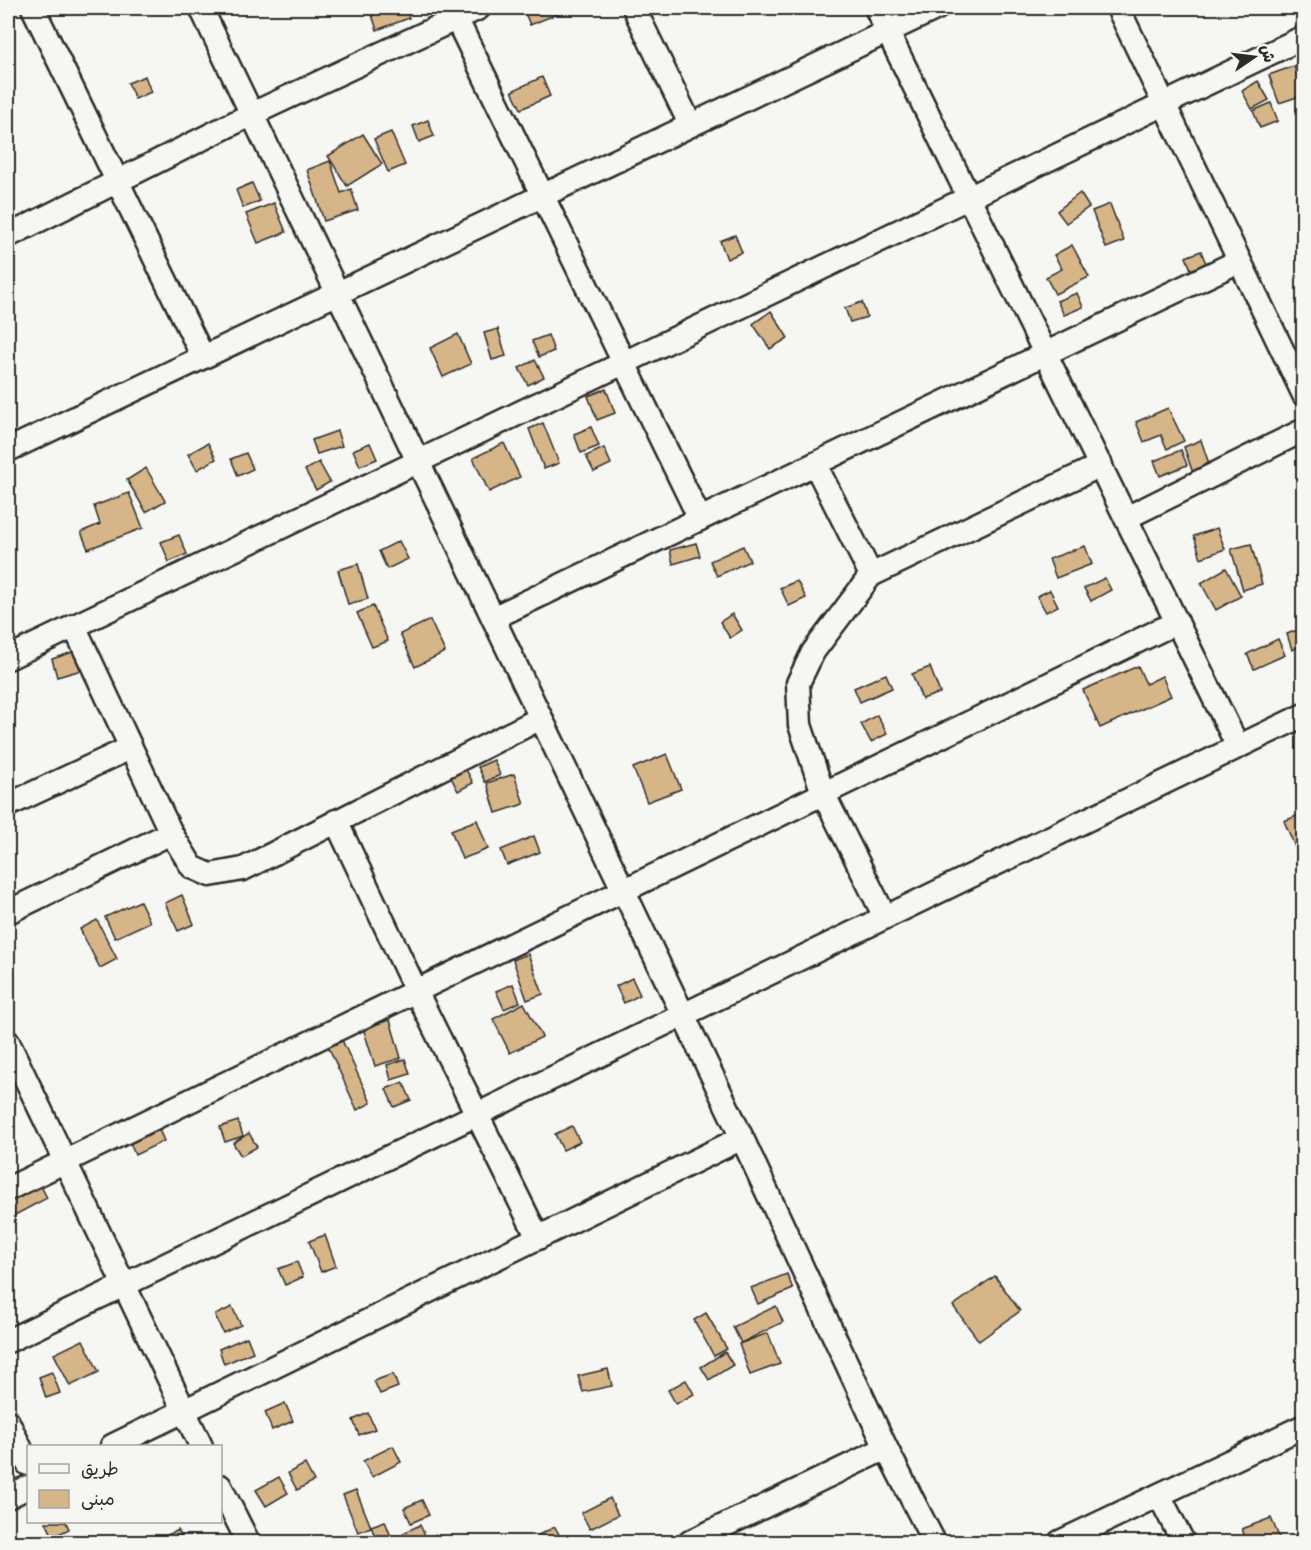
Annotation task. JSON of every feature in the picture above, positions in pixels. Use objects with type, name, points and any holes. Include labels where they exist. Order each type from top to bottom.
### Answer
[{"type":"street","points":[[33,8],[203,357]]},
{"type":"street","points":[[201,8],[420,461],[742,1138],[886,1448],[934,1542]]},
{"type":"street","points":[[8,236],[252,114],[479,8]]},
{"type":"street","points":[[634,8],[690,124]]},
{"type":"street","points":[[876,8],[1238,747]]},
{"type":"street","points":[[8,450],[937,8]]},
{"type":"street","points":[[1118,8],[1304,395]]},
{"type":"street","points":[[456,18],[700,519]]},
{"type":"street","points":[[8,658],[1304,37]]},
{"type":"street","points":[[493,618],[1239,261]]},
{"type":"street","points":[[1126,518],[1304,430]]},
{"type":"street","points":[[815,464],[871,575]]},
{"type":"street","points":[[885,917],[823,793],[800,725],[798,683],[813,652],[871,575],[1101,465]]},
{"type":"street","points":[[8,1189],[1177,622]]},
{"type":"street","points":[[74,626],[171,833],[192,867],[210,875],[243,869],[541,718]]},
{"type":"street","points":[[8,1341],[1304,716]]},
{"type":"street","points":[[8,806],[130,748]]},
{"type":"street","points":[[336,821],[416,991],[538,1238]]},
{"type":"street","points":[[8,912],[171,833]]},
{"type":"street","points":[[8,1042],[201,1445]]},
{"type":"street","points":[[114,1445],[742,1138]]},
{"type":"street","points":[[8,1422],[27,1462]]},
{"type":"street","points":[[1060,1542],[1304,1426]]},
{"type":"street","points":[[690,1542],[886,1448]]},
{"type":"street","points":[[8,1497],[27,1488]]},
{"type":"street","points":[[222,1490],[248,1542]]},
{"type":"street","points":[[1159,1495],[1183,1542]]},
{"type":"building","points":[[392,8],[405,8],[409,18],[377,30],[372,15]]},
{"type":"building","points":[[523,8],[568,8],[569,9],[530,25]]},
{"type":"building","points":[[1294,66],[1303,95],[1279,103],[1269,75]]},
{"type":"building","points":[[145,76],[151,92],[135,99],[128,83]]},
{"type":"building","points":[[542,77],[550,96],[521,109],[512,91]]},
{"type":"building","points":[[1258,81],[1269,100],[1252,109],[1242,91]]},
{"type":"building","points":[[1271,103],[1278,121],[1260,128],[1253,111]]},
{"type":"building","points":[[428,120],[434,136],[419,142],[413,126]]},
{"type":"building","points":[[391,132],[405,165],[388,172],[374,139]]},
{"type":"building","points":[[363,134],[382,164],[347,186],[328,156]]},
{"type":"building","points":[[330,161],[341,193],[351,189],[358,210],[324,221],[307,170]]},
{"type":"building","points":[[252,183],[260,201],[243,208],[236,190]]},
{"type":"building","points":[[1080,193],[1089,207],[1066,223],[1057,211]]},
{"type":"building","points":[[274,203],[286,232],[258,243],[246,214]]},
{"type":"building","points":[[1110,204],[1124,241],[1106,248],[1092,211]]},
{"type":"building","points":[[735,235],[742,252],[727,259],[720,241]]},
{"type":"building","points":[[1072,245],[1089,277],[1055,294],[1046,277],[1062,269],[1054,255]]},
{"type":"building","points":[[1201,251],[1207,266],[1192,272],[1186,257]]},
{"type":"building","points":[[1077,293],[1083,307],[1064,315],[1057,301]]},
{"type":"building","points":[[862,302],[867,317],[850,322],[845,308]]},
{"type":"building","points":[[771,311],[788,338],[770,349],[753,324]]},
{"type":"building","points":[[498,329],[506,356],[492,360],[484,333]]},
{"type":"building","points":[[458,334],[471,364],[443,377],[430,348]]},
{"type":"building","points":[[548,335],[554,351],[539,357],[532,341]]},
{"type":"building","points":[[535,360],[544,377],[528,385],[519,368]]},
{"type":"building","points":[[606,389],[615,413],[597,420],[588,396]]},
{"type":"building","points":[[1168,408],[1184,441],[1167,449],[1161,435],[1144,442],[1136,422]]},
{"type":"building","points":[[543,423],[559,463],[544,469],[529,429]]},
{"type":"building","points":[[591,427],[599,446],[581,453],[574,434]]},
{"type":"building","points":[[337,431],[342,446],[317,454],[312,440]]},
{"type":"building","points":[[1201,440],[1214,479],[1197,485],[1184,447]]},
{"type":"building","points":[[208,443],[216,459],[197,470],[188,454]]},
{"type":"building","points":[[370,443],[377,459],[360,466],[353,450]]},
{"type":"building","points":[[504,443],[520,477],[489,492],[473,458]]},
{"type":"building","points":[[604,448],[611,464],[594,472],[586,456]]},
{"type":"building","points":[[1181,450],[1187,465],[1160,476],[1154,461]]},
{"type":"building","points":[[246,453],[253,469],[238,476],[231,459]]},
{"type":"building","points":[[319,462],[330,482],[316,490],[305,470]]},
{"type":"building","points":[[146,468],[165,501],[146,512],[127,480]]},
{"type":"building","points":[[129,493],[143,528],[88,549],[81,532],[100,524],[94,506]]},
{"type":"building","points":[[1217,528],[1225,549],[1201,558],[1194,536]]},
{"type":"building","points":[[179,535],[187,554],[169,562],[161,542]]},
{"type":"building","points":[[399,541],[408,559],[387,569],[379,551]]},
{"type":"building","points":[[696,543],[700,556],[673,564],[670,550]]},
{"type":"building","points":[[1251,544],[1262,584],[1243,590],[1231,549]]},
{"type":"building","points":[[743,546],[750,561],[717,576],[710,561]]},
{"type":"building","points":[[1085,546],[1092,564],[1056,578],[1049,559]]},
{"type":"building","points":[[358,564],[368,599],[348,604],[338,570]]},
{"type":"building","points":[[1226,568],[1241,596],[1216,610],[1201,583]]},
{"type":"building","points":[[1105,578],[1111,590],[1091,601],[1084,588]]},
{"type":"building","points":[[797,581],[806,598],[789,606],[780,588]]},
{"type":"building","points":[[1050,590],[1058,606],[1046,612],[1037,596]]},
{"type":"building","points":[[373,606],[388,641],[372,647],[357,613]]},
{"type":"building","points":[[732,614],[742,630],[730,638],[720,622]]},
{"type":"building","points":[[430,620],[445,652],[415,667],[400,634]]},
{"type":"building","points":[[1303,628],[1304,645],[1292,650],[1287,634]]},
{"type":"building","points":[[1278,639],[1285,655],[1254,669],[1247,654]]},
{"type":"building","points":[[79,650],[85,669],[57,677],[52,659]]},
{"type":"building","points":[[1138,666],[1146,684],[1162,676],[1171,696],[1100,728],[1083,690]]},
{"type":"building","points":[[930,667],[940,693],[922,699],[912,674]]},
{"type":"building","points":[[886,674],[892,688],[860,702],[854,688]]},
{"type":"building","points":[[877,715],[887,734],[871,742],[861,724]]},
{"type":"building","points":[[456,750],[473,783],[458,791],[441,758]]},
{"type":"building","points":[[667,754],[681,789],[647,802],[633,768]]},
{"type":"building","points":[[494,760],[500,775],[485,782],[478,767]]},
{"type":"building","points":[[514,774],[524,804],[496,813],[487,783]]},
{"type":"building","points":[[1304,813],[1304,868],[1284,821]]},
{"type":"building","points":[[477,820],[488,849],[462,859],[451,830]]},
{"type":"building","points":[[534,836],[540,852],[507,865],[501,850]]},
{"type":"building","points":[[182,895],[194,924],[178,931],[165,903]]},
{"type":"building","points":[[140,901],[150,922],[115,938],[105,917]]},
{"type":"building","points":[[97,920],[117,959],[100,968],[80,929]]},
{"type":"building","points":[[528,954],[543,994],[527,1000],[513,960]]},
{"type":"building","points":[[632,978],[640,995],[624,1003],[616,986]]},
{"type":"building","points":[[513,984],[520,1002],[504,1009],[496,991]]},
{"type":"building","points":[[524,1003],[542,1037],[510,1053],[493,1019]]},
{"type":"building","points":[[390,1020],[401,1058],[375,1066],[363,1028]]},
{"type":"building","points":[[342,1040],[371,1103],[357,1110],[328,1046]]},
{"type":"building","points":[[405,1059],[410,1074],[391,1080],[387,1065]]},
{"type":"building","points":[[403,1082],[411,1100],[394,1107],[386,1089]]},
{"type":"building","points":[[238,1121],[243,1136],[225,1142],[220,1127]]},
{"type":"building","points":[[157,1125],[164,1141],[135,1155],[128,1138]]},
{"type":"building","points":[[572,1126],[580,1142],[563,1150],[555,1134]]},
{"type":"building","points":[[249,1133],[257,1147],[241,1156],[233,1143]]},
{"type":"building","points":[[40,1184],[47,1198],[15,1215],[8,1201]]},
{"type":"building","points":[[325,1235],[336,1266],[321,1272],[309,1241]]},
{"type":"building","points":[[297,1262],[303,1277],[285,1285],[278,1269]]},
{"type":"building","points":[[787,1274],[793,1289],[758,1304],[751,1288]]},
{"type":"building","points":[[995,1276],[1020,1311],[979,1341],[953,1306]]},
{"type":"building","points":[[776,1306],[783,1322],[741,1343],[733,1327]]},
{"type":"building","points":[[232,1307],[241,1325],[223,1333],[215,1315]]},
{"type":"building","points":[[706,1313],[727,1349],[714,1356],[694,1320]]},
{"type":"building","points":[[768,1333],[780,1364],[750,1375],[739,1344]]},
{"type":"building","points":[[247,1337],[253,1352],[224,1364],[219,1349]]},
{"type":"building","points":[[83,1340],[99,1372],[70,1386],[54,1354]]},
{"type":"building","points":[[725,1352],[733,1365],[709,1380],[701,1367]]},
{"type":"building","points":[[608,1369],[612,1386],[583,1392],[578,1376]]},
{"type":"building","points":[[52,1372],[60,1393],[46,1398],[39,1377]]},
{"type":"building","points":[[393,1374],[398,1387],[380,1394],[374,1381]]},
{"type":"building","points":[[686,1380],[694,1394],[676,1404],[668,1390]]},
{"type":"building","points":[[285,1403],[293,1421],[272,1430],[265,1412]]},
{"type":"building","points":[[368,1413],[375,1429],[359,1435],[353,1420]]},
{"type":"building","points":[[393,1446],[401,1462],[372,1477],[363,1461]]},
{"type":"building","points":[[305,1464],[314,1481],[297,1490],[288,1473]]},
{"type":"building","points":[[279,1477],[288,1493],[266,1506],[256,1490]]},
{"type":"building","points":[[356,1490],[371,1527],[358,1532],[343,1495]]},
{"type":"building","points":[[610,1498],[618,1515],[590,1529],[581,1513]]},
{"type":"building","points":[[422,1500],[429,1515],[411,1523],[404,1508]]},
{"type":"building","points":[[1271,1518],[1280,1539],[1271,1542],[1247,1542],[1242,1529]]},
{"type":"building","points":[[385,1521],[393,1542],[377,1542],[371,1526]]},
{"type":"building","points":[[46,1523],[66,1523],[69,1529],[53,1537]]},
{"type":"building","points":[[420,1525],[427,1540],[407,1542],[403,1533]]},
{"type":"building","points":[[555,1527],[563,1542],[542,1542],[538,1535]]},
{"type":"building","points":[[178,1530],[184,1542],[153,1542]]}]
